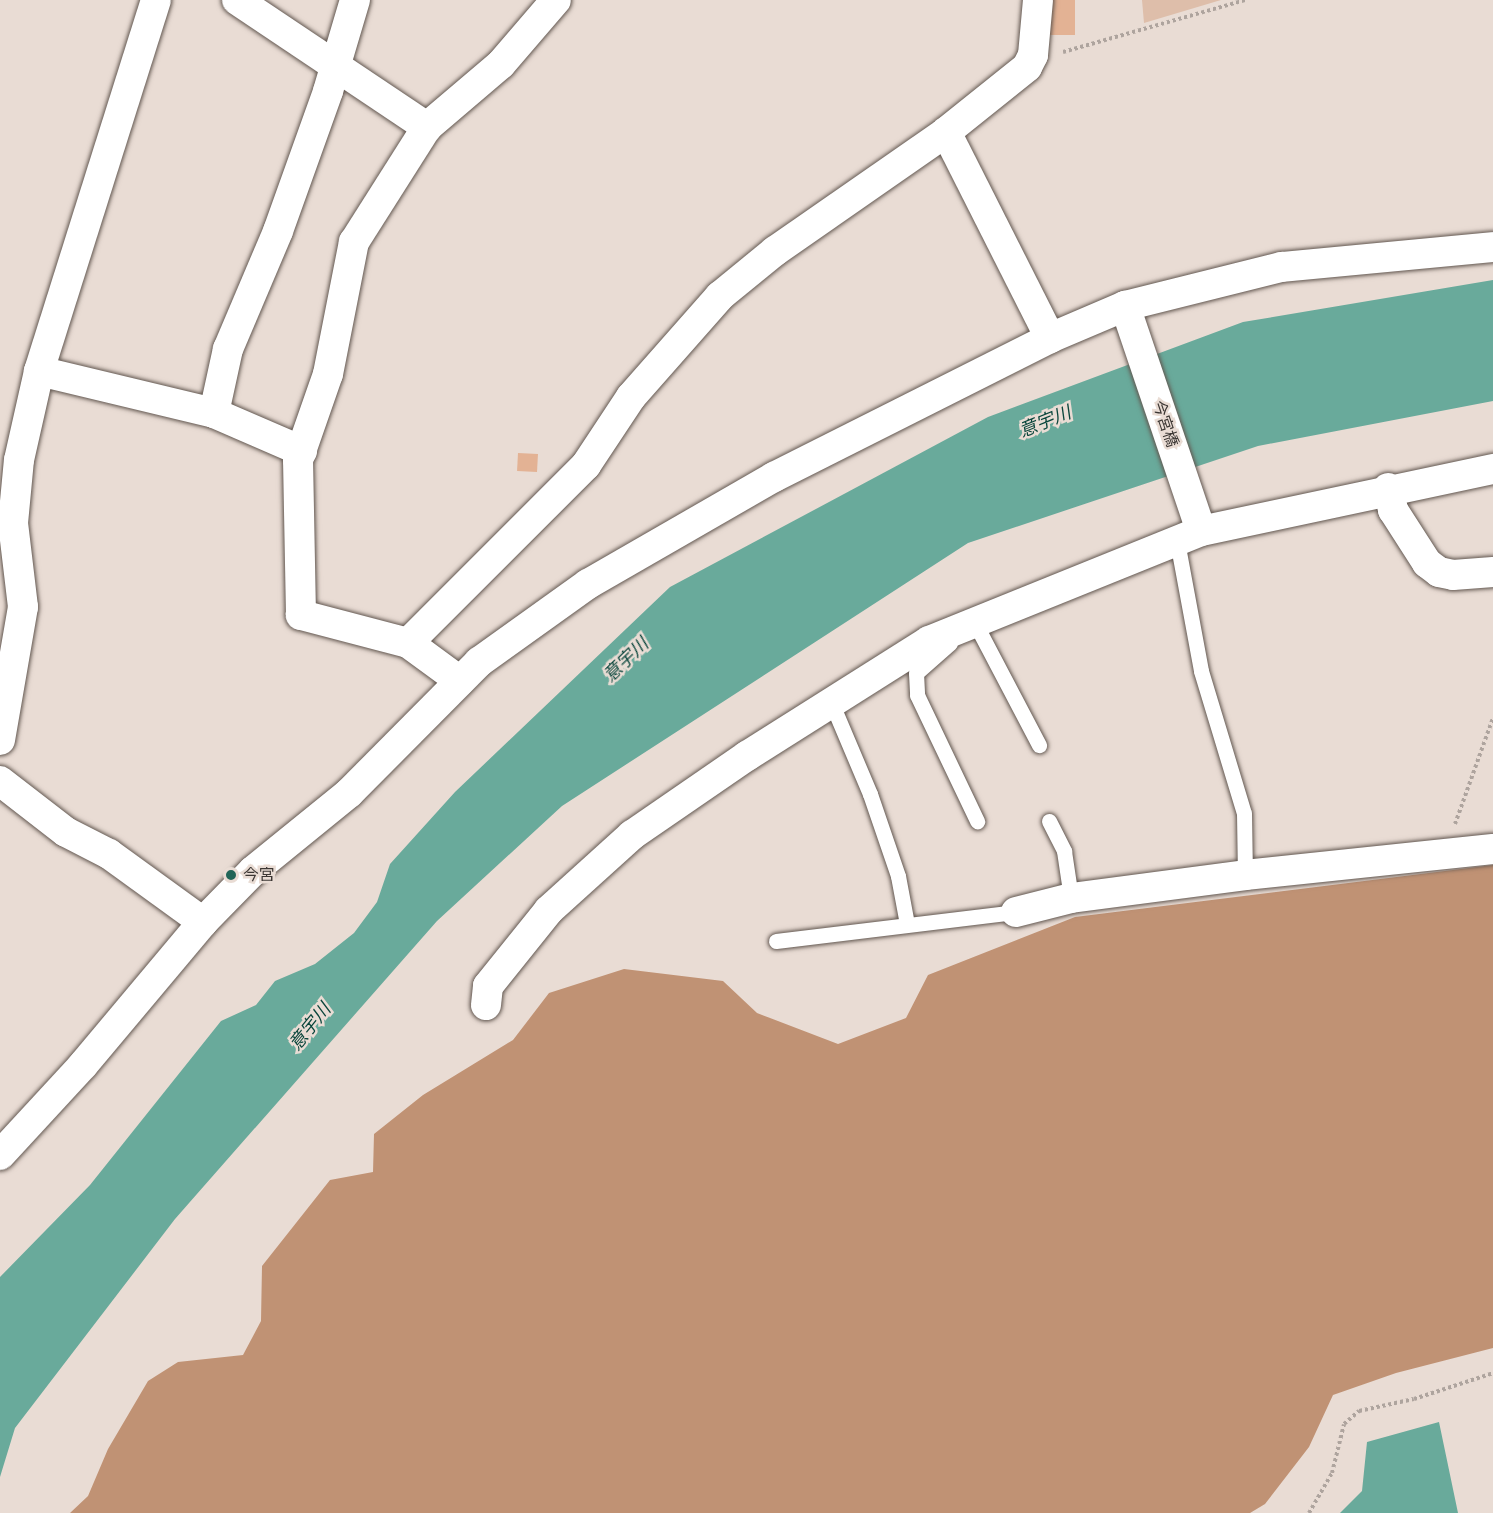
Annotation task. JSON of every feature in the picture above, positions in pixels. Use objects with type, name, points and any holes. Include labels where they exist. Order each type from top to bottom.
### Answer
[{"type":"street","points":[[0,740],[23,607],[13,523],[19,460],[39,371],[156,0]]},
{"type":"street","points":[[237,0],[427,128]]},
{"type":"street","points":[[214,413],[228,349],[278,231],[335,66],[355,0]]},
{"type":"street","points":[[460,681],[408,643],[300,615],[298,460],[328,374],[354,242],[427,128],[501,64],[556,0]]},
{"type":"street","points":[[408,643],[586,465],[631,398],[720,296],[775,251],[946,132],[1027,67],[1033,55],[1038,0]]},
{"type":"street","points":[[946,132],[1050,338]]},
{"type":"street","points":[[0,1155],[83,1065],[203,922],[253,871],[349,793],[478,662],[588,584],[683,527],[1050,338],[1125,306],[1282,267],[1493,247]]},
{"type":"street","name":"今宮橋","points":[[1125,306],[1192,528]]},
{"type":"street","points":[[39,371],[214,413],[302,451]]},
{"type":"street","points":[[486,1005],[488,986],[514,950],[549,910],[632,835],[929,641],[1192,528],[1493,469]]},
{"type":"street","points":[[1388,488],[1393,510],[1427,564],[1439,572],[1453,575],[1493,573]]},
{"type":"street","points":[[0,781],[66,832],[109,854],[203,922]]},
{"type":"street","points":[[1016,912],[1071,898],[1245,875],[1493,849]]},
{"type":"lane","points":[[1192,528],[1201,671],[1244,813],[1245,875]]},
{"type":"lane","points":[[977,821],[917,695],[916,682],[921,665],[975,623],[1039,745]]},
{"type":"lane","points":[[832,704],[877,814],[898,876],[907,924]]},
{"type":"lane","points":[[1049,821],[1064,851],[1071,898]]},
{"type":"lane","points":[[776,941],[1016,912]]},
{"type":"path","points":[[1033,55],[1049,56],[1246,0]]},
{"type":"path","points":[[1454,834],[1473,766],[1493,718]]},
{"type":"path","points":[[1309,1513],[1332,1473],[1344,1424],[1359,1411],[1414,1399],[1493,1373]]},
{"type":"shaded area","points":[[1142,0],[1221,0],[1144,23]]},
{"type":"shaded area","points":[[1493,865],[1493,1348],[1396,1373],[1333,1395],[1309,1447],[1265,1504],[1250,1513],[70,1513],[88,1496],[108,1449],[148,1381],[178,1362],[243,1355],[261,1321],[262,1266],[330,1180],[373,1172],[374,1134],[423,1095],[513,1040],[549,993],[624,969],[723,981],[757,1013],[838,1044],[906,1018],[928,975],[1075,917]]},
{"type":"water","name":"意宇川","points":[[1493,280],[1493,401],[1258,446],[968,543],[562,806],[437,921],[175,1219],[15,1428],[0,1477],[0,1277],[90,1185],[221,1021],[256,1005],[275,981],[315,964],[354,933],[377,902],[390,864],[455,792],[670,587],[988,417],[1243,322]]},
{"type":"water","points":[[1439,1422],[1458,1513],[1340,1513],[1362,1491],[1367,1442]]},
{"type":"building","points":[[1049,0],[1075,0],[1075,35],[1049,35]]},
{"type":"building","points":[[518,453],[538,454],[537,472],[517,471]]},
{"type":"place","name":"今宮","points":[[231,875]]}]
